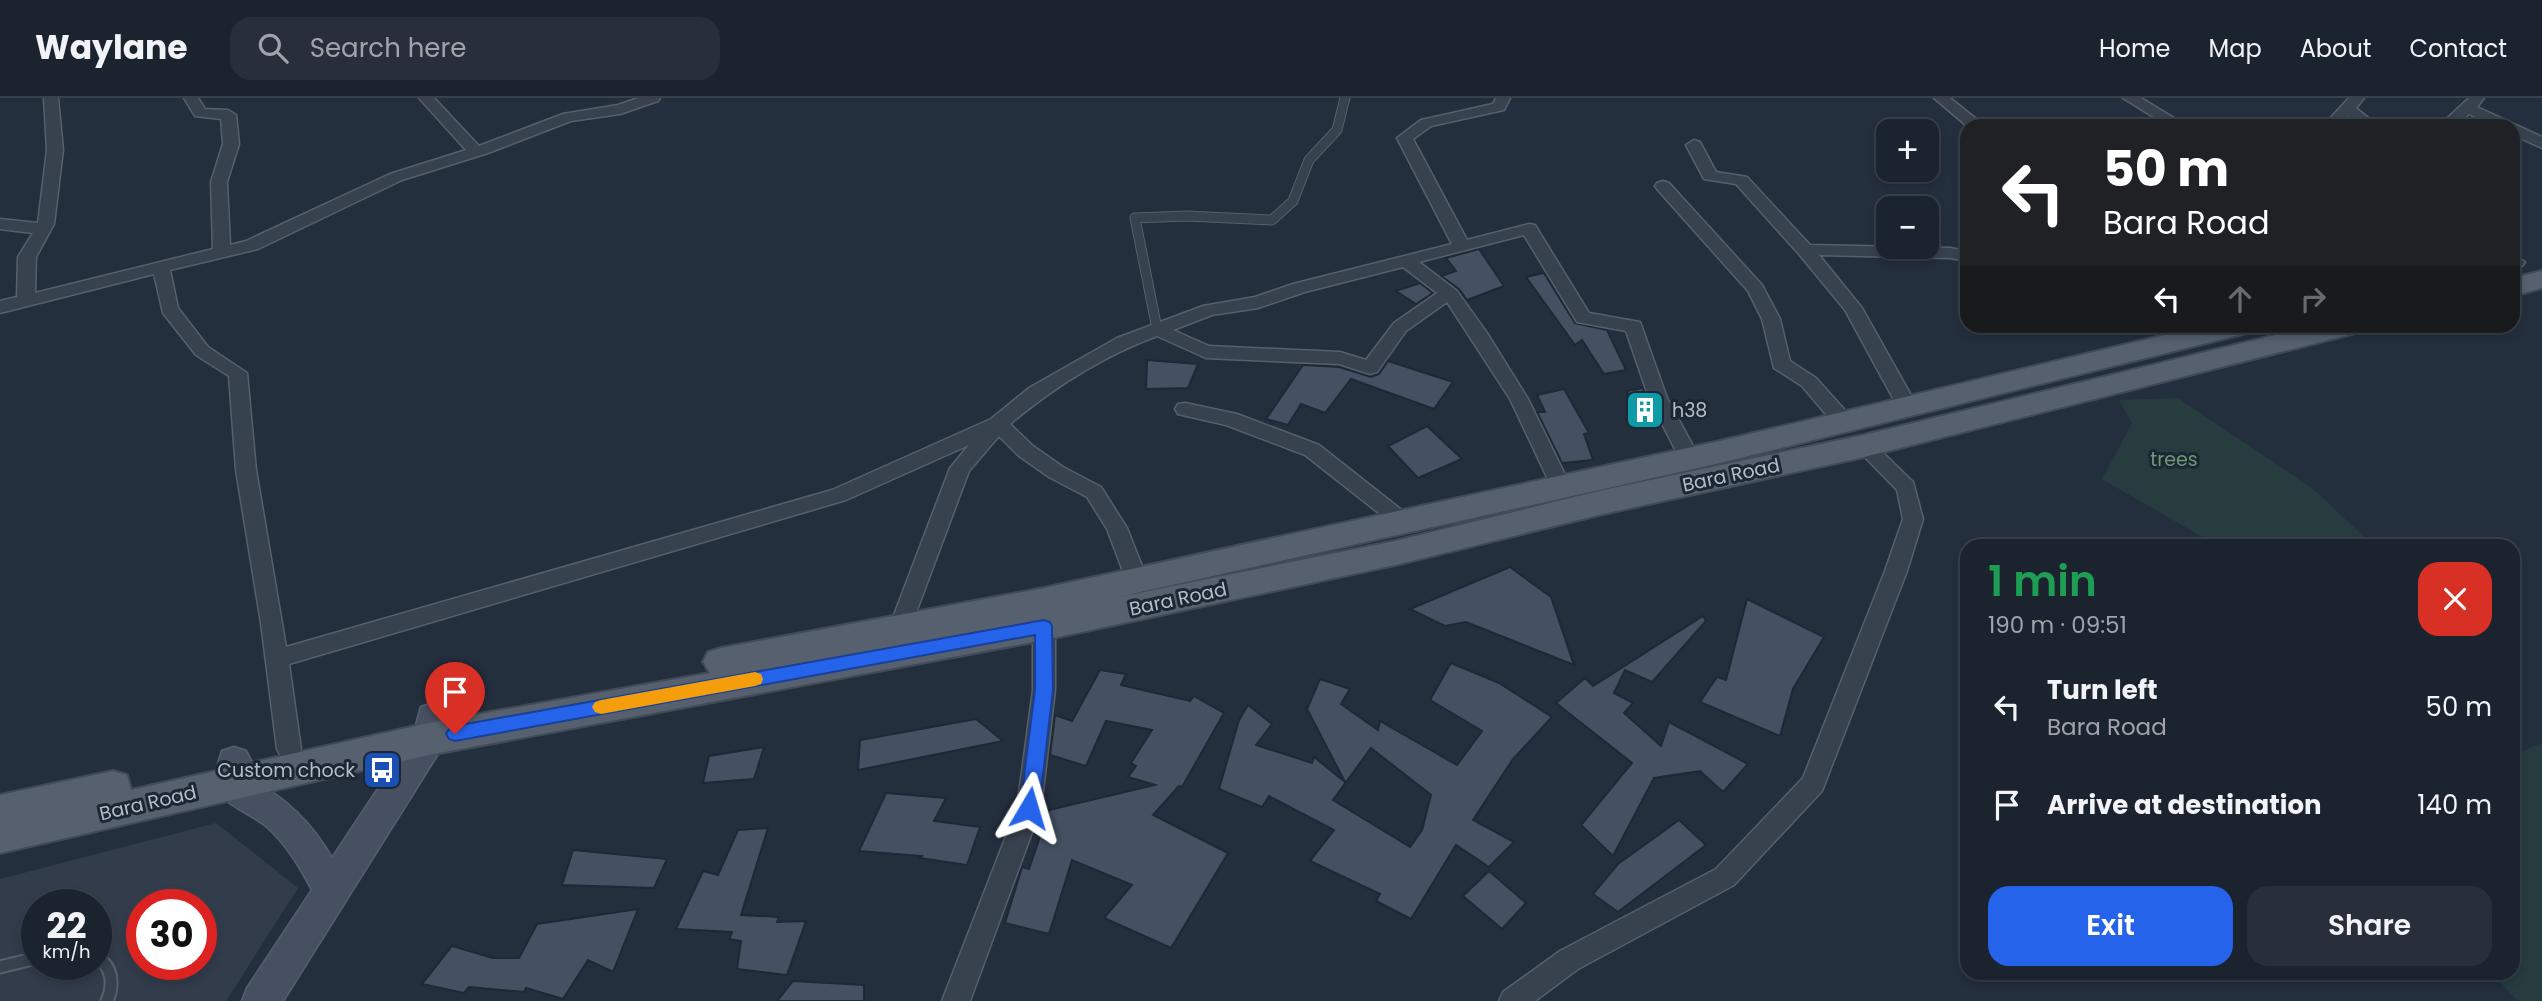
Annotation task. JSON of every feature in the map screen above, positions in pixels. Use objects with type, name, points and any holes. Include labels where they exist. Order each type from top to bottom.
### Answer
[{"type":"main road","points":[[1231,573],[1401,520],[1689,459],[1854,433],[1906,405],[2209,333]]},
{"type":"main road","name":"Bara Road","points":[[0,836],[231,772],[431,728],[1044,626],[1142,592],[1231,573],[1395,553],[1604,502],[1854,433],[2316,333]]},
{"type":"main road","points":[[0,812],[231,772],[289,749],[431,728],[900,628],[1142,592]]},
{"type":"main road","points":[[261,1001],[431,728]]},
{"type":"main road","points":[[231,772],[293,828],[310,850],[330,890]]},
{"type":"street","points":[[26,300],[27,257],[43,229],[55,150],[51,98]]},
{"type":"street","points":[[191,98],[200,113],[228,114],[231,144],[219,182],[222,253]]},
{"type":"street","points":[[426,98],[476,152]]},
{"type":"street","points":[[0,307],[252,245],[396,177],[476,152],[568,117],[620,108],[653,98]]},
{"type":"street","points":[[1461,245],[1405,138],[1426,123],[1499,107],[1503,98]]},
{"type":"street","points":[[1941,98],[1968,119]]},
{"type":"street","points":[[2130,98],[2167,119]]},
{"type":"street","points":[[2337,119],[2352,103],[2365,119]]},
{"type":"street","points":[[2455,119],[2473,103],[2496,119]]},
{"type":"street","points":[[2520,133],[2542,143]]},
{"type":"street","points":[[1694,145],[1710,176],[1741,180],[1805,250],[1853,309],[1906,405]]},
{"type":"street","points":[[1513,1001],[1569,960],[1726,877],[1813,784],[1913,519],[1906,486],[1809,382],[1782,364],[1771,319],[1756,289],[1663,186]]},
{"type":"street","points":[[0,224],[43,229]]},
{"type":"street","points":[[900,628],[960,468],[998,424],[1037,392],[1123,342],[1209,310],[1258,302],[1299,288],[1529,229],[1583,317],[1634,326],[1658,398],[1689,459]]},
{"type":"street","points":[[1805,250],[1960,255]]},
{"type":"street","points":[[1406,261],[1448,293],[1481,337],[1519,399],[1561,486]]},
{"type":"street","points":[[160,267],[169,309],[202,351],[238,373],[246,470],[289,749]]},
{"type":"street","points":[[1157,329],[1206,352],[1340,358],[1370,368],[1400,327],[1448,293]]},
{"type":"street","points":[[1185,409],[1230,419],[1312,450],[1401,520]]},
{"type":"street","points":[[277,659],[839,495],[998,424]]},
{"type":"street","points":[[998,424],[1026,451],[1056,472],[1094,492],[1118,528],[1142,592]]},
{"type":"street","points":[[956,1001],[1029,808],[1044,690],[1044,626]]},
{"type":"lane","points":[[1157,329],[1135,218],[1187,216],[1272,219],[1293,201],[1309,160],[1336,130],[1345,98]]},
{"type":"lane","points":[[0,967],[21,962]]},
{"type":"lane","points":[[107,1001],[111,980]]},
{"type":"shaded area","points":[[216,823],[298,888],[226,1001],[0,1001],[0,879]]},
{"type":"green space","name":"trees","points":[[2178,398],[2313,489],[2367,539],[2206,539],[2102,479],[2132,423],[2119,400]]},
{"type":"green space","points":[[2542,743],[2542,1001],[2518,1001],[2498,980],[2520,980],[2520,752]]},
{"type":"building","points":[[1479,249],[1504,286],[1467,300],[1459,289],[1441,276],[1456,271],[1446,258]]},
{"type":"building","points":[[1544,273],[1575,323],[1607,330],[1626,370],[1604,374],[1582,340],[1575,345],[1526,277]]},
{"type":"building","points":[[1420,283],[1433,293],[1416,304],[1396,291]]},
{"type":"building","points":[[1147,360],[1198,364],[1188,388],[1146,389]]},
{"type":"building","points":[[1388,361],[1453,382],[1434,409],[1351,379],[1325,413],[1301,404],[1288,425],[1266,419],[1303,365],[1339,367],[1371,377],[1379,374]]},
{"type":"building","points":[[1643,388],[1656,417],[1636,418],[1627,391]]},
{"type":"building","points":[[1564,389],[1589,433],[1584,434],[1593,460],[1562,463],[1537,412],[1545,412],[1537,395]]},
{"type":"building","points":[[1427,426],[1462,459],[1418,478],[1388,446]]},
{"type":"building","points":[[1510,567],[1551,597],[1574,665],[1466,622],[1445,626],[1410,609]]},
{"type":"building","points":[[1747,599],[1824,637],[1793,689],[1780,736],[1700,702],[1717,677],[1726,680]]},
{"type":"building","points":[[1703,616],[1706,621],[1652,682],[1625,670],[1614,693],[1633,703],[1624,713],[1661,746],[1669,722],[1748,764],[1723,792],[1700,771],[1654,778],[1613,856],[1581,825],[1632,763],[1556,703],[1585,678],[1593,686]]},
{"type":"building","points":[[1451,663],[1499,683],[1552,717],[1513,759],[1473,820],[1514,842],[1489,867],[1456,845],[1411,919],[1376,901],[1380,894],[1310,861],[1334,830],[1269,796],[1262,807],[1219,789],[1239,720],[1248,705],[1272,724],[1256,745],[1312,763],[1314,757],[1345,782],[1307,709],[1320,679],[1350,689],[1341,704],[1378,730],[1380,721],[1457,765],[1482,731],[1430,700]],"holes":[[[1371,748],[1431,795],[1422,830],[1410,847],[1333,800]]]},
{"type":"building","points":[[1100,670],[1126,674],[1121,685],[1190,701],[1194,696],[1224,713],[1182,787],[1179,786],[1153,815],[1228,853],[1171,948],[1104,918],[1132,885],[1072,860],[1049,934],[1005,923],[1022,867],[1029,869],[1049,810],[1155,785],[1128,777],[1136,766],[1131,763],[1152,730],[1106,721],[1086,766],[1050,755],[1055,715],[1072,721]]},
{"type":"building","points":[[976,719],[1003,741],[858,770],[860,740]]},
{"type":"building","points":[[764,747],[754,779],[703,783],[709,756]]},
{"type":"building","points":[[886,793],[946,798],[934,821],[980,827],[967,865],[920,858],[922,856],[859,851]]},
{"type":"building","points":[[1679,820],[1706,845],[1618,912],[1593,894],[1618,864]]},
{"type":"building","points":[[768,828],[741,915],[779,917],[777,922],[806,921],[787,975],[737,969],[741,941],[729,939],[732,932],[676,929],[703,871],[718,875],[738,830]]},
{"type":"building","points":[[573,850],[667,859],[654,888],[562,885]]},
{"type":"building","points":[[1489,871],[1526,903],[1502,929],[1463,896]]},
{"type":"building","points":[[638,909],[613,972],[588,960],[563,999],[526,988],[524,992],[469,987],[464,993],[422,984],[452,946],[493,958],[519,958],[537,924]]},
{"type":"building","points":[[793,981],[864,985],[864,1001],[777,1001]]},
{"type":"slow traffic","points":[[601,707],[755,679]]},
{"type":"place","name":"h38","points":[[1645,410]]},
{"type":"place","name":"Custom chock","points":[[382,770]]},
{"type":"route","points":[[455,734],[1044,626],[1044,690],[1029,808]]}]
